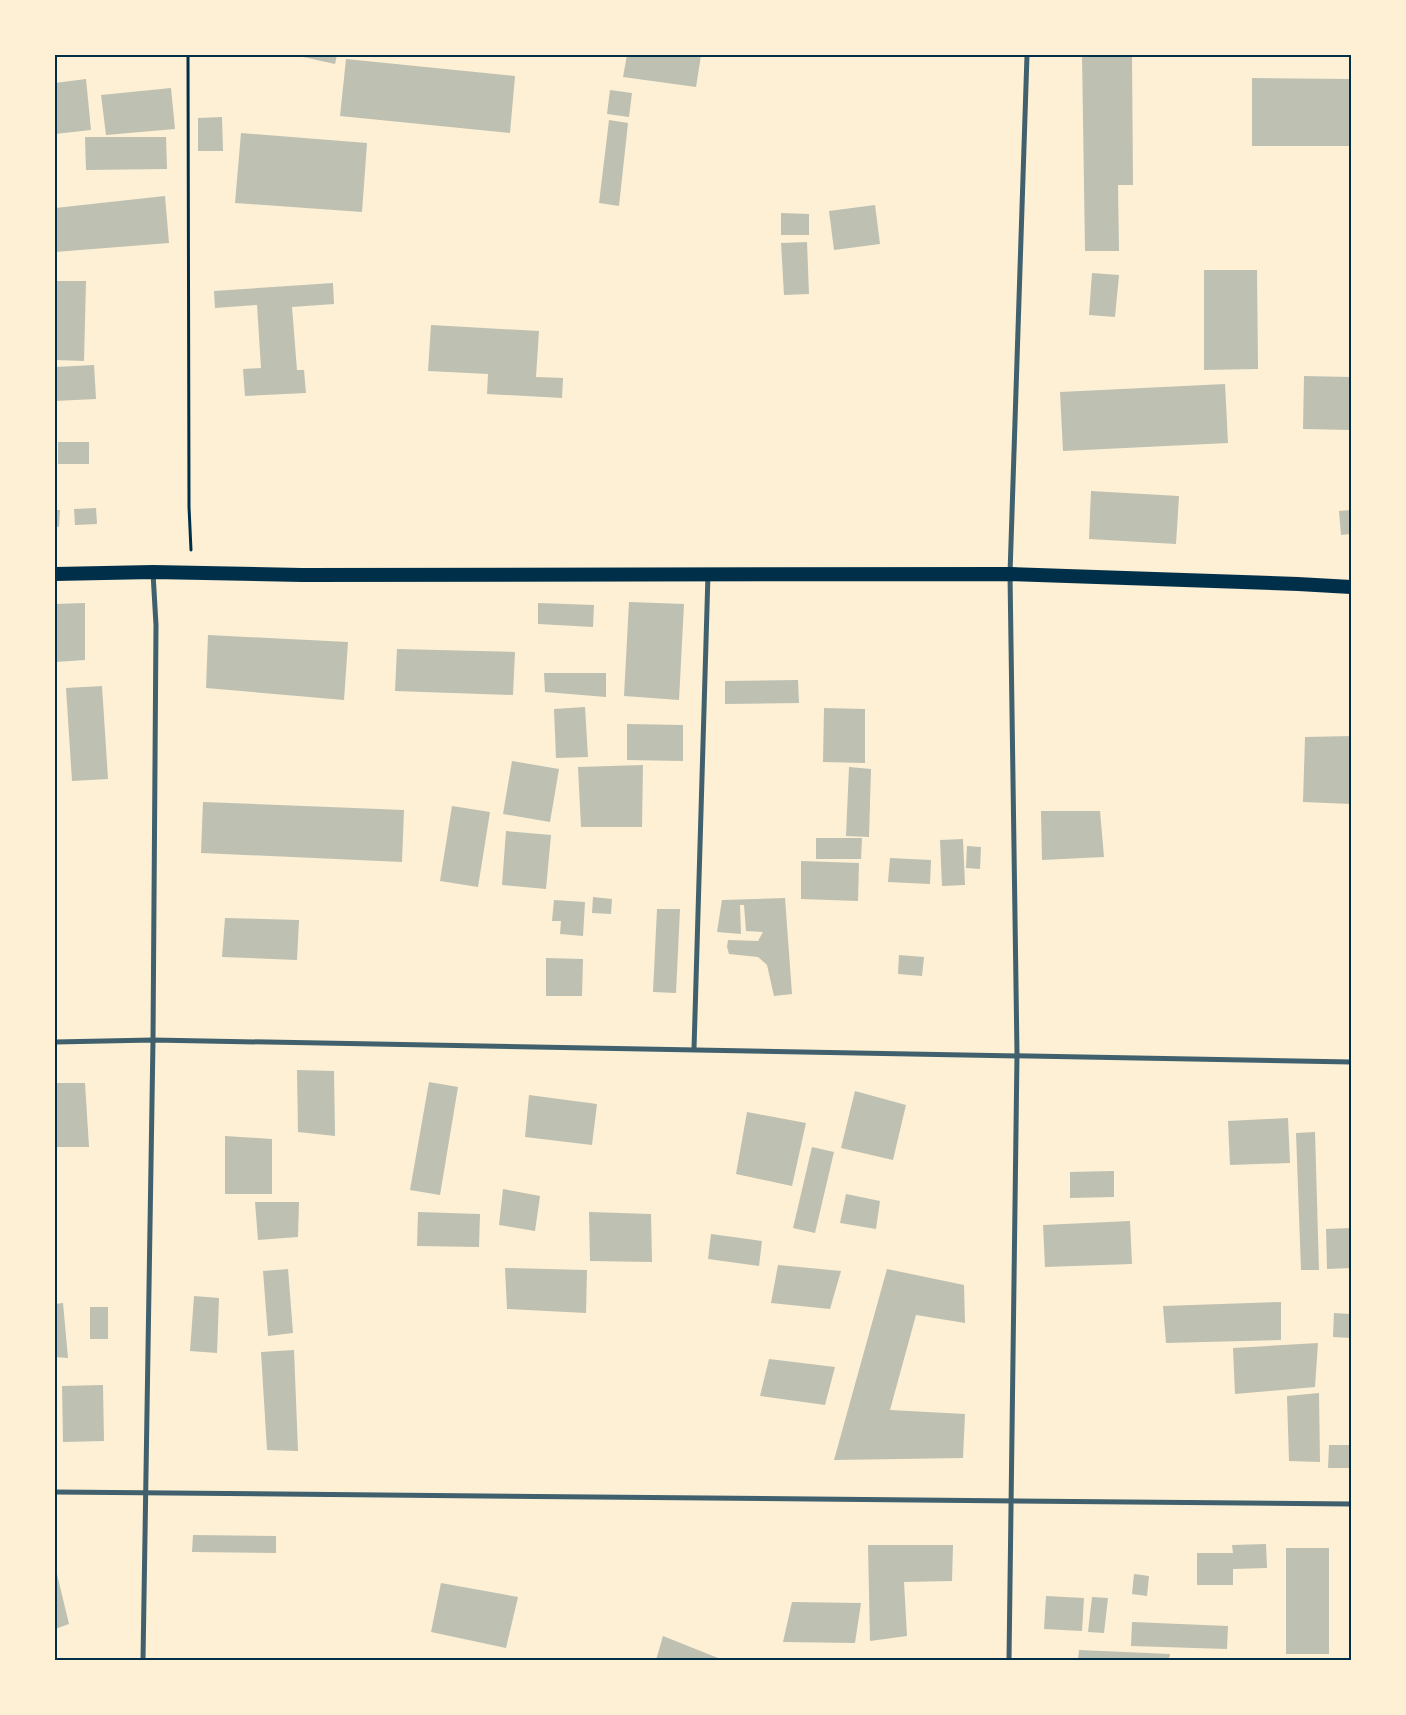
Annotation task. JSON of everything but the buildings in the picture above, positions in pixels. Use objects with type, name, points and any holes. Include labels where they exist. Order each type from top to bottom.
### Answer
[{"type":"highway","points":[[55,574],[153,572],[302,576],[1010,574],[1351,587]]},
{"type":"street","points":[[1009,1660],[1017,1054],[1010,574],[1027,55]]},
{"type":"street","points":[[143,1660],[153,1040],[156,625],[153,572]]},
{"type":"street","points":[[694,1049],[708,574]]},
{"type":"street","points":[[55,1042],[153,1040],[1017,1054],[1351,1062]]},
{"type":"street","points":[[55,1492],[1351,1504]]},
{"type":"path","points":[[188,55],[189,507],[193,573]]}]
